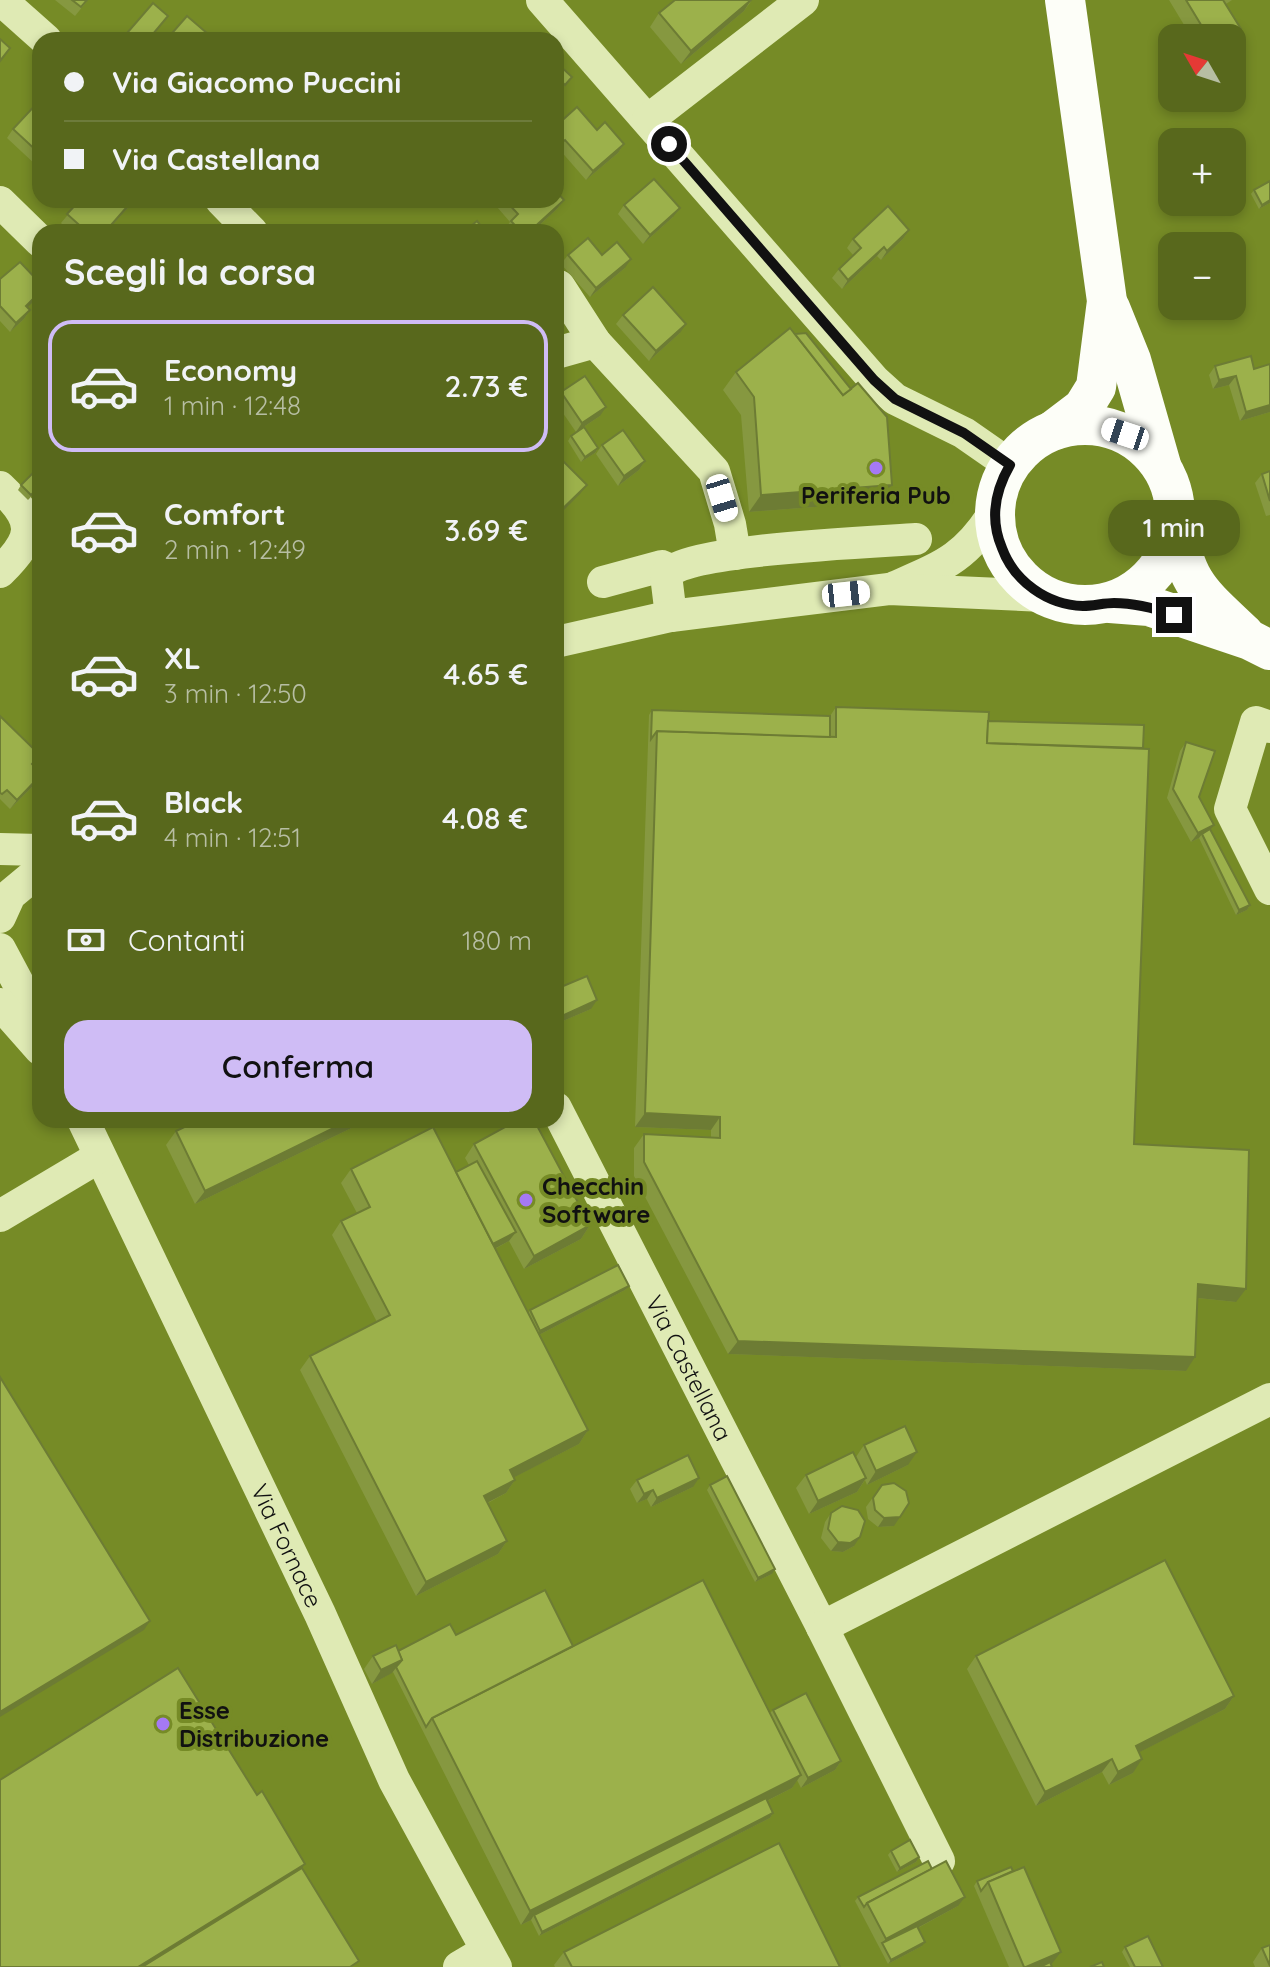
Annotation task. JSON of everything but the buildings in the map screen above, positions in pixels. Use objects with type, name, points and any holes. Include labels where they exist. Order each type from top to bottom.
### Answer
[{"type":"main road","points":[[1065,0],[1107,301],[1131,360],[1161,465],[1172,492],[1180,553],[1189,577],[1200,591],[1260,645]]},
{"type":"main road","points":[[1107,301],[1096,387],[1083,408],[1029,444],[1002,479],[995,511],[997,537],[1006,561],[1023,582],[1062,603],[1149,606],[1260,645]]},
{"type":"main road","points":[[1054,430],[1078,425],[1102,426],[1125,434],[1145,446],[1161,465]]},
{"type":"main road","points":[[1110,603],[1134,592],[1158,569],[1173,538],[1176,521]]},
{"type":"street","points":[[1,0],[37,32]]},
{"type":"street","points":[[542,0],[874,380],[895,399],[964,433],[1010,465]]},
{"type":"street","points":[[648,120],[803,0]]},
{"type":"street","points":[[0,202],[32,233]]},
{"type":"street","points":[[229,208],[244,224]]},
{"type":"street","points":[[564,294],[595,342],[714,471],[730,524],[735,554]]},
{"type":"street","points":[[564,351],[595,342]]},
{"type":"street","points":[[0,487],[21,507],[28,528],[22,550],[0,572]]},
{"type":"street","points":[[889,589],[947,564],[969,547],[995,511]]},
{"type":"street","points":[[671,616],[666,575],[685,564],[735,554],[916,539]]},
{"type":"street","points":[[603,582],[662,566],[671,570]]},
{"type":"street","points":[[564,640],[671,616],[889,589],[1044,596]]},
{"type":"street","points":[[1270,727],[1256,722],[1230,809],[1270,889]]},
{"type":"street","points":[[0,849],[32,850]]},
{"type":"street","points":[[0,882],[32,866]]},
{"type":"street","points":[[0,917],[10,895],[32,877]]},
{"type":"street","points":[[0,949],[32,1009]]},
{"type":"street","points":[[0,1004],[32,1040]]},
{"type":"street","name":"Via Castellana","points":[[564,1124],[939,1861]]},
{"type":"street","name":"Via Fornace","points":[[86,1128],[320,1614],[480,1962]]},
{"type":"street","points":[[0,1216],[99,1157]]},
{"type":"street","points":[[822,1627],[1270,1399]]},
{"type":"place","name":"Periferia Pub","points":[[876,468]]},
{"type":"place","name":"Checchin Software","points":[[526,1200]]},
{"type":"place","name":"Esse Distribuzione","points":[[163,1724]]},
{"type":"route","points":[[669,144],[874,380],[895,399],[964,433],[1010,465],[997,495],[997,537],[1006,561],[1023,582],[1062,603],[1149,606],[1174,615]]}]
